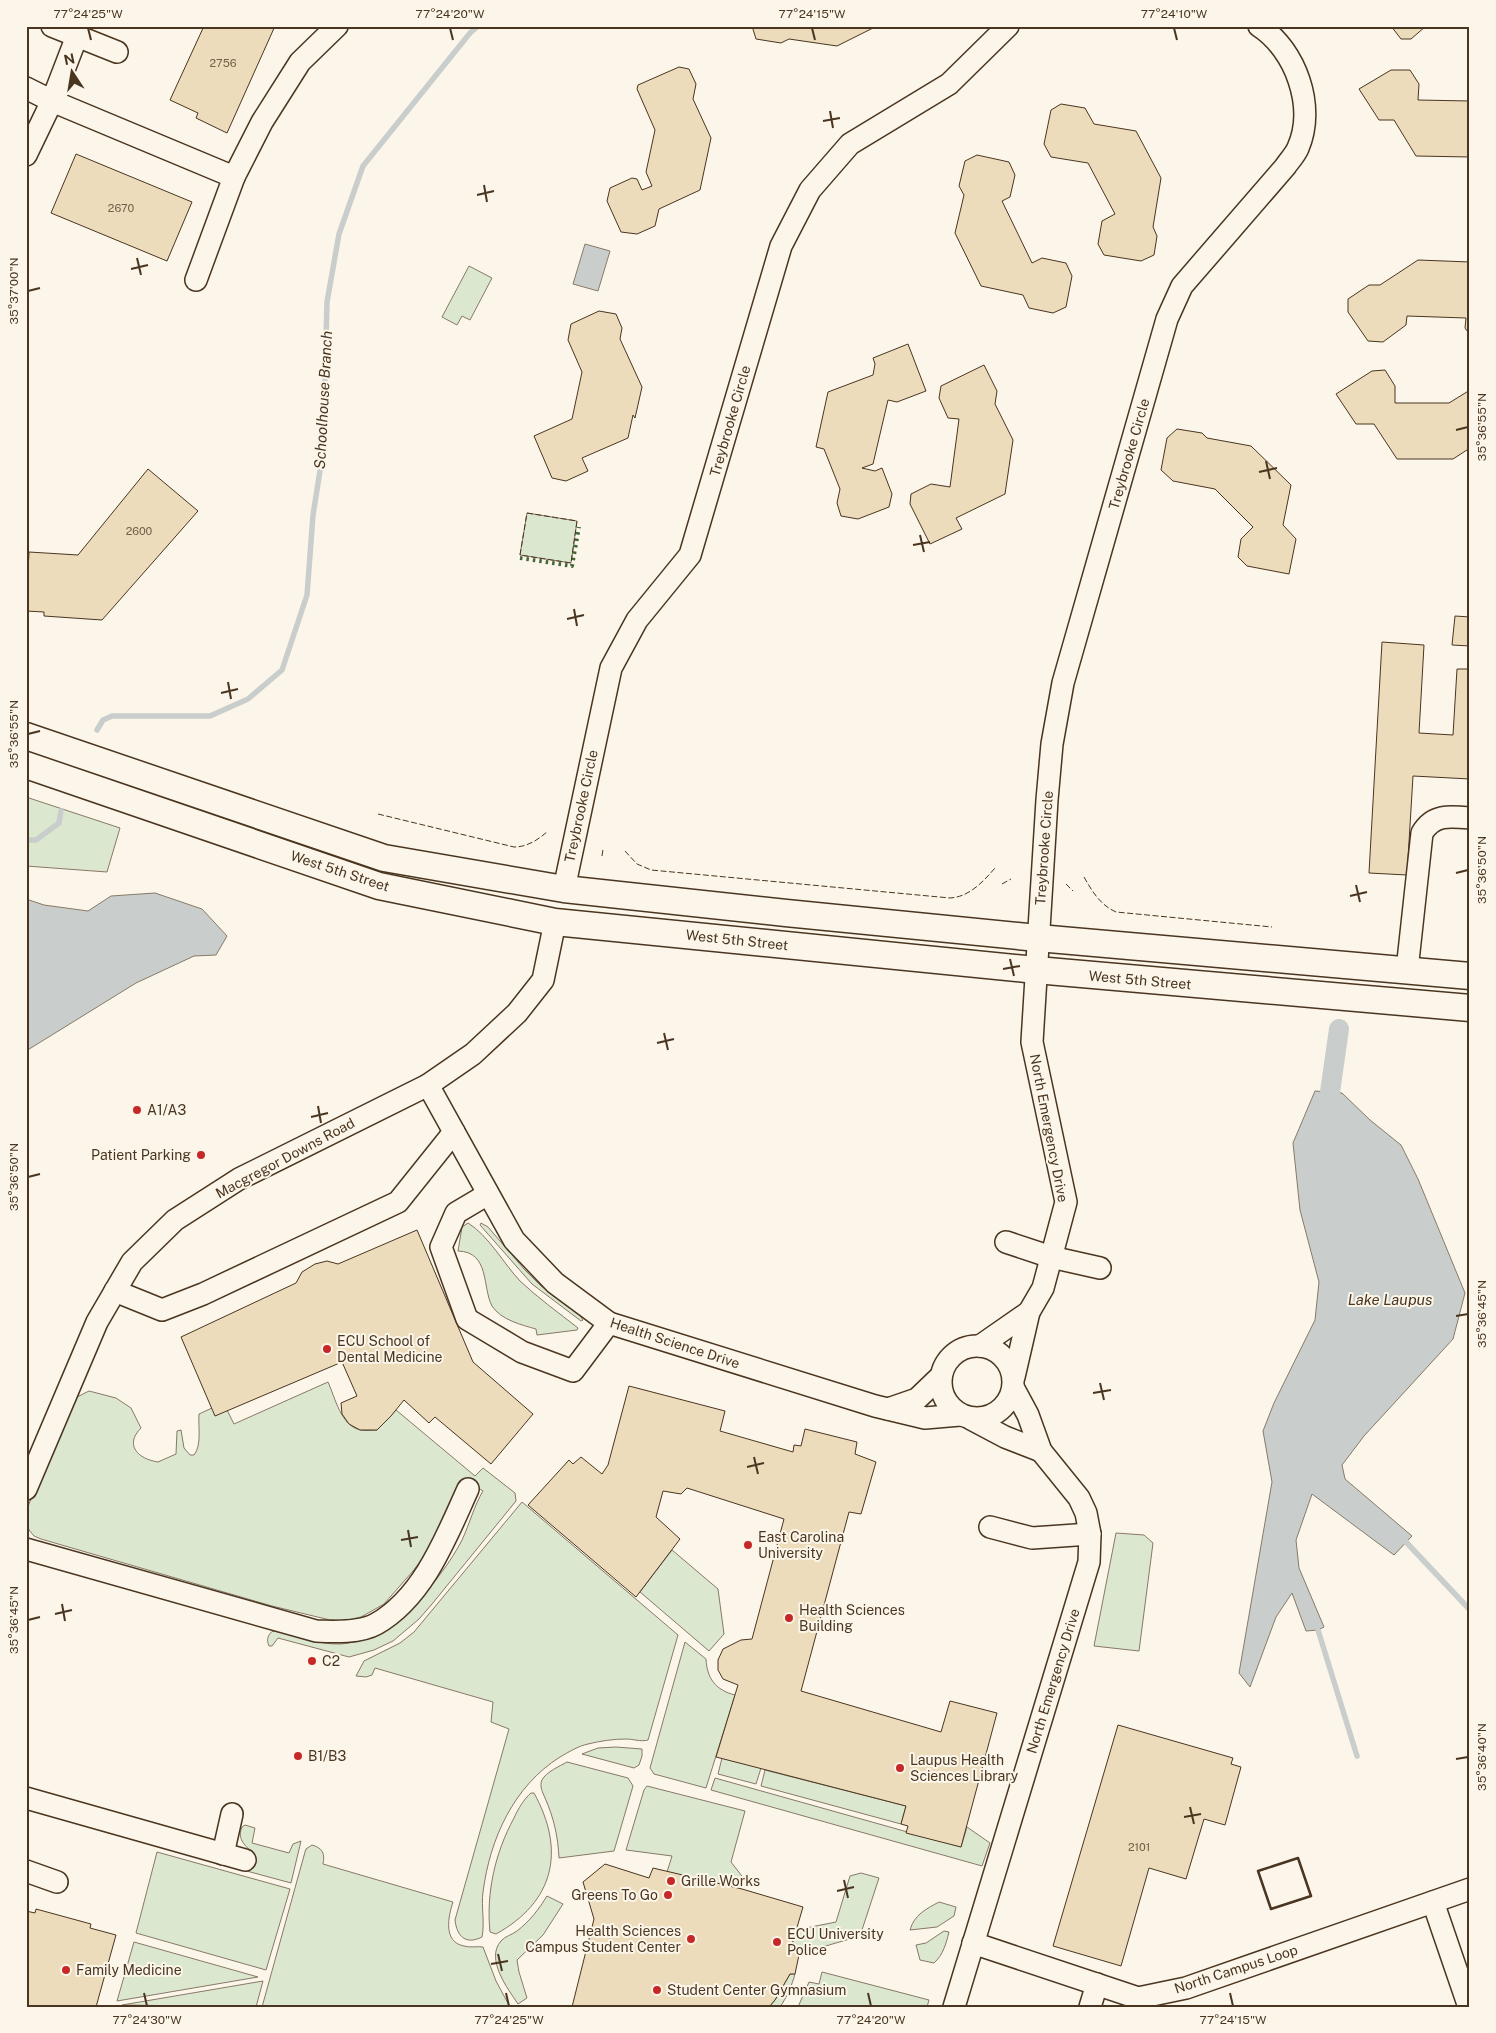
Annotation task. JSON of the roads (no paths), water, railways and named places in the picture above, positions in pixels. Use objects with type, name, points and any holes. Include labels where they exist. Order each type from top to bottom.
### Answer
[{"type":"main road","name":"West 5th Street","points":[[26,736],[384,858],[564,888],[786,913],[1038,938],[1470,976]]},
{"type":"main road","name":"West 5th Street","points":[[26,766],[379,886],[555,922],[1036,970],[1470,1008]]},
{"type":"street","points":[[52,26],[117,52]]},
{"type":"street","points":[[196,280],[234,177],[262,122],[300,62],[337,26]]},
{"type":"street","name":"Treybrooke Circle","points":[[564,888],[611,668],[637,620],[690,555],[781,246],[810,190],[850,144],[950,84],[1008,26]]},
{"type":"street","name":"Treybrooke Circle","points":[[1038,938],[1052,744],[1063,684],[1167,319],[1182,286],[1284,167],[1298,148],[1301,140],[1305,116],[1300,84],[1284,51],[1269,33],[1259,26]]},
{"type":"street","points":[[26,155],[52,101],[77,36]]},
{"type":"street","points":[[26,88],[52,101],[234,177]]},
{"type":"street","points":[[1406,970],[1422,833],[1427,824],[1435,819],[1448,816],[1470,818]]},
{"type":"street","name":"Macgregor Downs Road","points":[[26,1489],[97,1322],[132,1262],[175,1220],[239,1179],[428,1086],[473,1054],[517,1013],[543,980],[555,922]]},
{"type":"street","name":"North Emergency Drive","points":[[966,1417],[982,1419],[993,1415],[1003,1409],[1010,1400],[1029,1312],[1043,1288],[1066,1202],[1032,1042],[1038,938]]},
{"type":"street","name":"Health Science Drive","points":[[428,1086],[514,1240],[555,1283],[609,1323],[888,1409],[925,1418],[966,1417]]},
{"type":"street","points":[[115,1291],[162,1310],[212,1290],[398,1202],[454,1132]]},
{"type":"street","points":[[488,1194],[456,1213],[441,1247],[467,1319],[522,1352],[573,1372],[609,1323]]},
{"type":"street","points":[[1006,1242],[1051,1257],[1100,1268]]},
{"type":"street","name":"North Emergency Drive","points":[[980,1346],[1029,1312]]},
{"type":"street","name":"North Emergency Drive","points":[[954,2007],[1088,1562],[1090,1534],[1086,1512],[1079,1498],[1041,1451],[1014,1383],[1010,1365],[1002,1355],[992,1349],[980,1346],[969,1347],[951,1357],[944,1366],[941,1376],[941,1388],[944,1399],[951,1408],[1005,1437],[1041,1451]]},
{"type":"street","points":[[888,1409],[917,1399],[941,1376]]},
{"type":"street","points":[[26,1549],[307,1629],[343,1632],[376,1624],[406,1600],[433,1564],[468,1489]]},
{"type":"street","points":[[1086,1512],[1048,1529],[991,1520],[1032,1538],[1090,1534]]},
{"type":"street","points":[[26,1798],[245,1860]]},
{"type":"street","points":[[223,1854],[232,1814]]},
{"type":"street","points":[[26,1871],[57,1882]]},
{"type":"street","name":"North Campus Loop","points":[[973,1943],[1152,2001],[1470,1889]]},
{"type":"street","points":[[1433,1902],[1469,2007]]},
{"type":"street","points":[[1090,2007],[1096,1984]]},
{"type":"water","points":[[585,244],[610,251],[598,291],[573,284]]},
{"type":"water","points":[[155,893],[202,909],[227,936],[216,955],[194,956],[136,983],[26,1051],[26,899],[44,905],[88,911],[111,896]]},
{"type":"water","name":"Lake Laupus","points":[[1315,1091],[1342,1093],[1370,1120],[1401,1145],[1418,1179],[1465,1293],[1453,1339],[1364,1436],[1342,1465],[1345,1479],[1412,1536],[1394,1555],[1312,1494],[1296,1540],[1299,1568],[1324,1627],[1318,1630],[1306,1631],[1292,1593],[1276,1617],[1250,1687],[1239,1673],[1272,1482],[1263,1431],[1274,1403],[1315,1320],[1319,1282],[1300,1210],[1293,1143]]},
{"type":"waterway","name":"Schoolhouse Branch","points":[[97,730],[103,720],[112,716],[210,716],[248,699],[282,670],[307,595],[313,515],[323,452],[327,302],[339,234],[363,166],[470,33],[478,26]]},
{"type":"waterway","name":"Schoolhouse Branch","points":[[26,840],[36,840],[59,823],[61,811]]},
{"type":"waterway","points":[[1330,1092],[1339,1029]]},
{"type":"waterway","points":[[1406,1542],[1470,1610]]},
{"type":"waterway","points":[[1318,1630],[1357,1756]]},
{"type":"place","name":"A1/A3","points":[[137,1110]]},
{"type":"place","name":"Patient Parking","points":[[201,1155]]},
{"type":"place","name":"ECU School of Dental Medicine","points":[[327,1349]]},
{"type":"place","name":"East Carolina University","points":[[748,1545]]},
{"type":"place","name":"Health Sciences Building","points":[[789,1618]]},
{"type":"place","name":"C2","points":[[312,1661]]},
{"type":"place","name":"B1/B3","points":[[298,1756]]},
{"type":"place","name":"Laupus Health Sciences Library","points":[[900,1768]]},
{"type":"place","name":"Grille Works","points":[[671,1881]]},
{"type":"place","name":"Greens To Go","points":[[668,1895]]},
{"type":"place","name":"Health Sciences Campus Student Center","points":[[691,1939]]},
{"type":"place","name":"ECU University Police","points":[[777,1942]]},
{"type":"place","name":"Family Medicine","points":[[66,1970]]},
{"type":"place","name":"Student Center Gymnasium","points":[[657,1990]]}]
